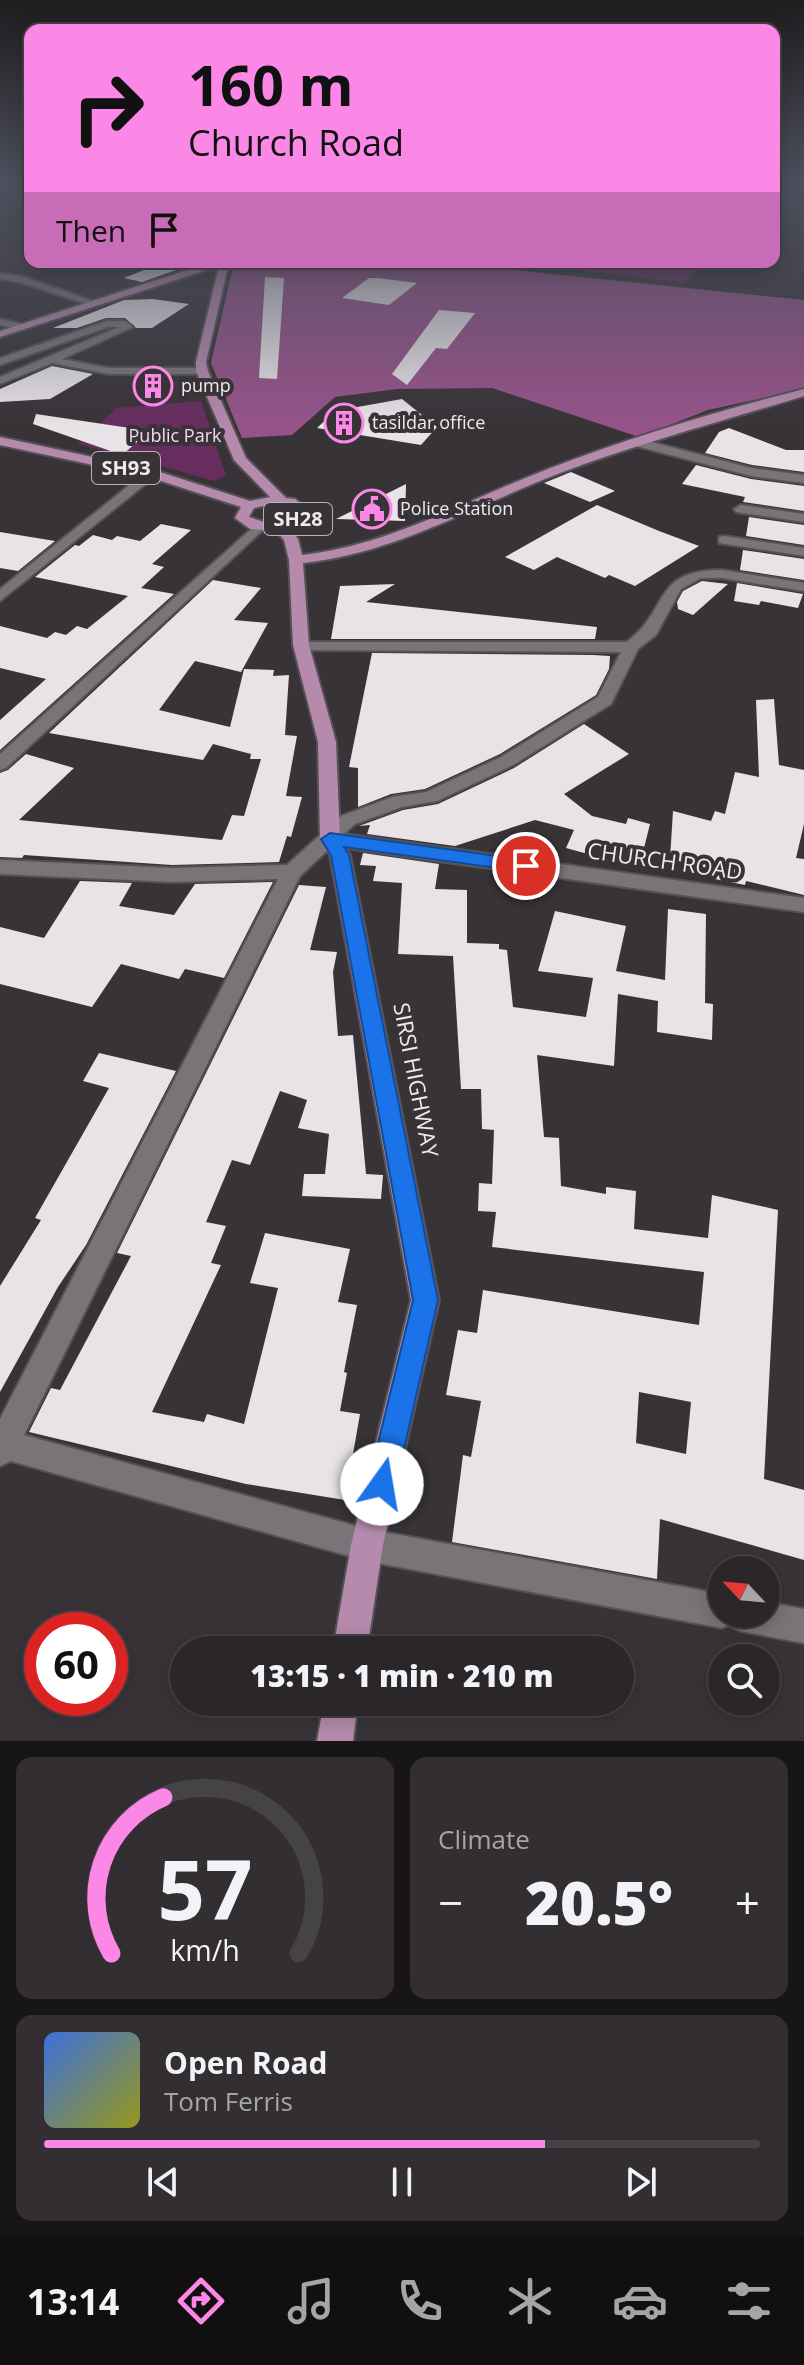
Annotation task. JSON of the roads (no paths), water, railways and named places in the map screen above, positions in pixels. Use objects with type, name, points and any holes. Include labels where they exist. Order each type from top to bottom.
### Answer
[{"type":"main road","points":[[0,334],[204,268]]},
{"type":"main road","points":[[202,371],[201,362],[221,268]]},
{"type":"main road","name":"SH28","points":[[202,371],[240,460],[282,501]]},
{"type":"main road","points":[[296,560],[335,558],[416,533],[549,472],[609,450],[804,392]]},
{"type":"main road","name":"SH93","points":[[0,441],[148,478],[245,509]]},
{"type":"main road","name":"SH93","points":[[0,449],[148,478]]},
{"type":"main road","name":"SH28","points":[[282,501],[296,505],[301,513],[294,522],[268,527],[245,522],[245,509],[282,501]]},
{"type":"main road","name":"SIRSI HIGHWAY","points":[[268,527],[291,539],[296,560],[301,645],[327,742],[330,839],[340,855],[425,1300],[367,1545],[352,1636]]},
{"type":"main road","points":[[335,1741],[339,1716]]},
{"type":"street","points":[[0,276],[21,279],[96,304]]},
{"type":"street","points":[[0,322],[22,327]]},
{"type":"street","points":[[0,362],[107,324],[125,324],[128,327],[0,381]]},
{"type":"street","points":[[52,360],[109,371],[202,371]]},
{"type":"street","points":[[640,443],[751,472],[804,479]]},
{"type":"street","points":[[0,596],[148,478]]},
{"type":"street","points":[[741,509],[804,518]]},
{"type":"street","points":[[0,764],[268,527]]},
{"type":"street","points":[[724,540],[804,552]]},
{"type":"street","points":[[708,1608],[367,1545],[1,1446],[292,872],[348,820],[399,801],[430,797],[507,761],[605,700],[631,647],[650,632],[675,586],[698,574],[722,574],[804,587]]},
{"type":"street","points":[[301,645],[631,647]]},
{"type":"street","name":"CHURCH ROAD","points":[[330,839],[804,905]]},
{"type":"street","points":[[0,867],[172,875],[292,872]]},
{"type":"street","points":[[780,1622],[804,1626]]},
{"type":"place","name":"pump","points":[[153,386]]},
{"type":"place","name":"tasildar office","points":[[344,423]]},
{"type":"place","name":"Police Station","points":[[372,509]]},
{"type":"park label","name":"Public Park","points":[[175,436]]}]
